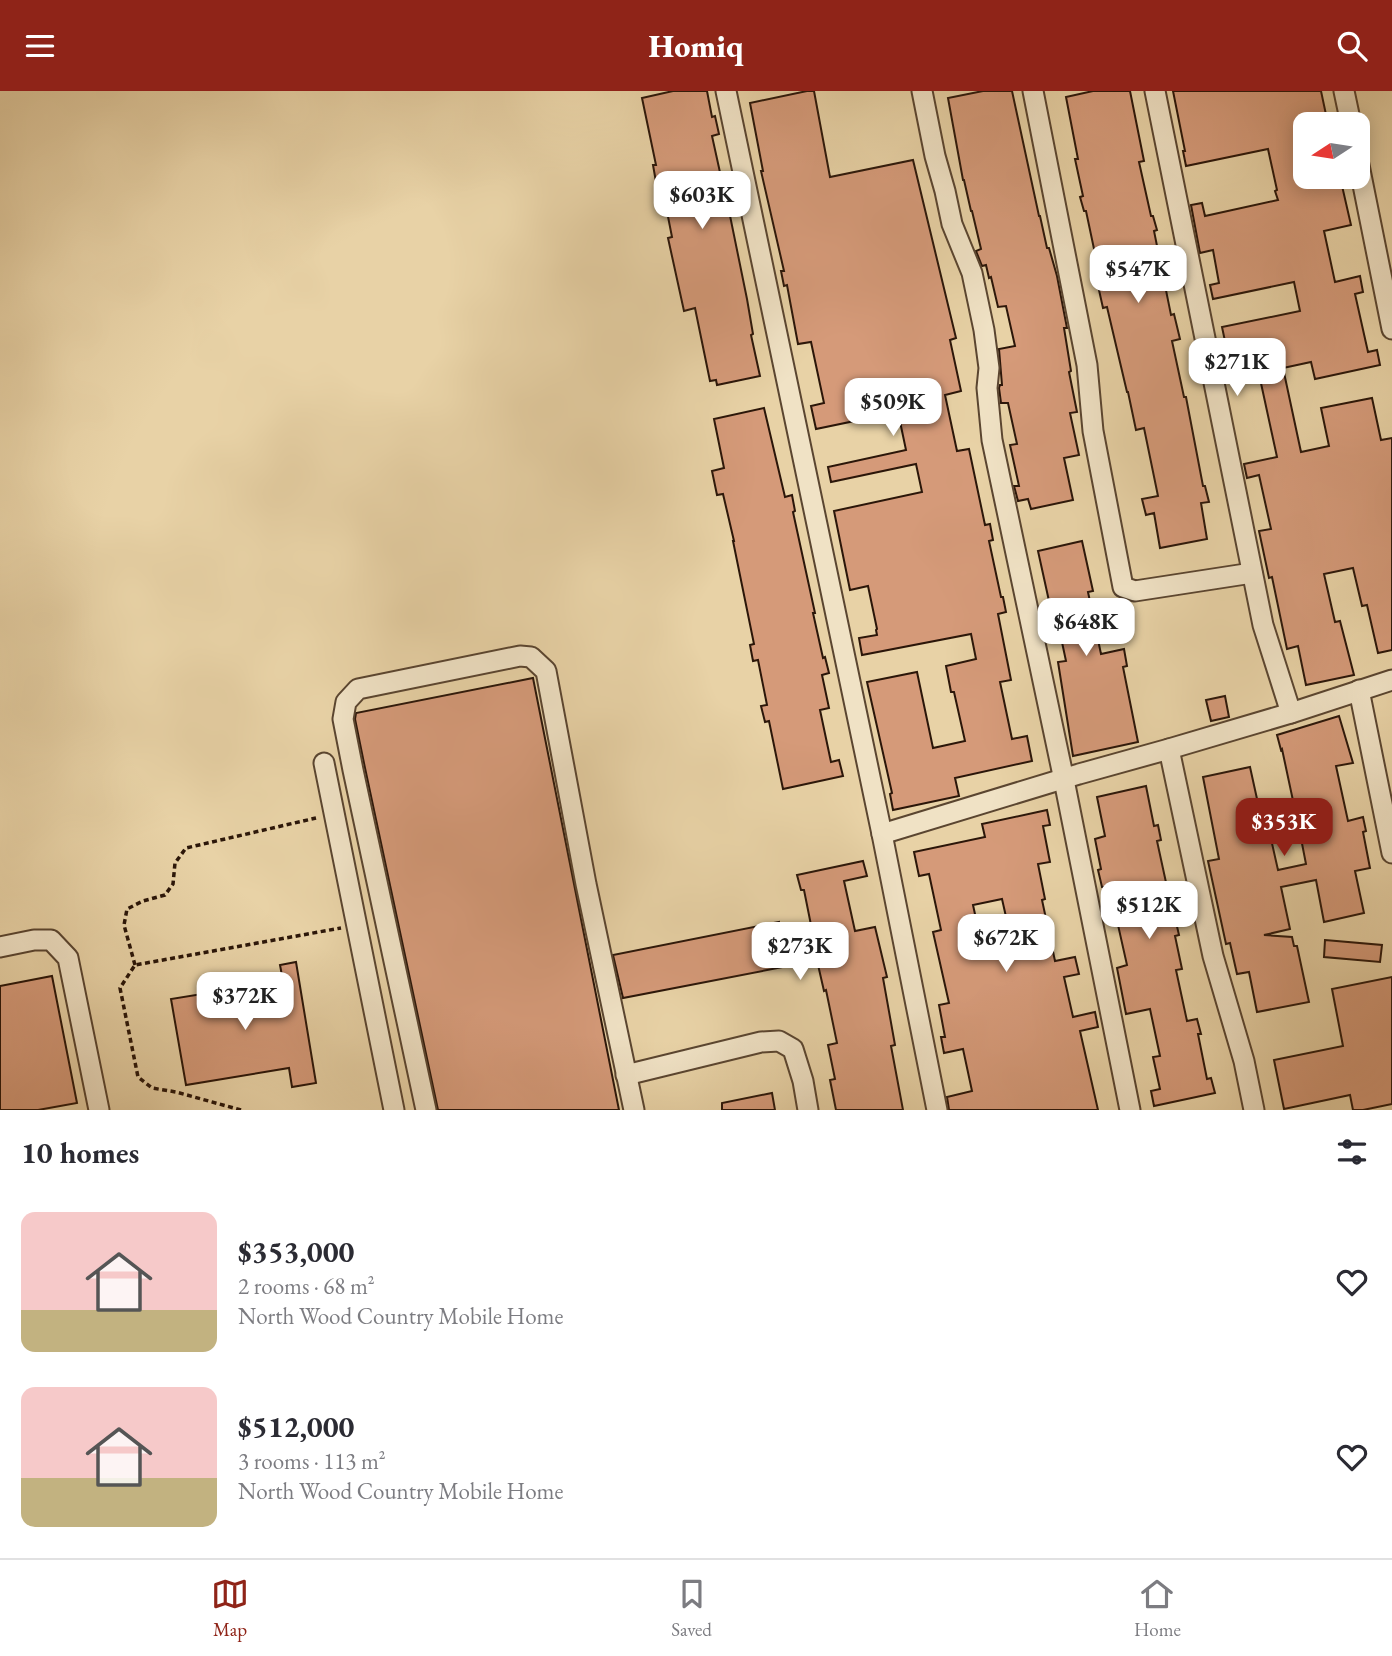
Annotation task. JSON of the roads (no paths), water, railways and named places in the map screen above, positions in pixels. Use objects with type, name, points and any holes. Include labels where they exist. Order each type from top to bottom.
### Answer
[{"type":"street","points":[[726,91],[882,834],[937,1110]]},
{"type":"street","points":[[922,91],[952,224],[972,273],[984,330],[989,369],[987,388],[992,440],[1064,779],[1130,1110]]},
{"type":"street","points":[[1033,91],[1087,365],[1093,431],[1123,587],[1135,591],[1252,573]]},
{"type":"street","points":[[1154,91],[1263,625],[1290,713]]},
{"type":"street","points":[[1344,91],[1348,112]]},
{"type":"street","points":[[1364,189],[1392,329]]},
{"type":"street","points":[[426,1110],[343,719],[346,702],[358,689],[520,656],[531,657],[546,671],[586,884],[634,1110]]},
{"type":"street","points":[[882,834],[1290,713],[1392,680]]},
{"type":"street","points":[[1359,690],[1392,853]]},
{"type":"street","points":[[1169,749],[1213,956],[1244,1061],[1254,1110]]},
{"type":"street","points":[[324,763],[394,1110]]},
{"type":"street","points":[[0,947],[34,940],[51,940],[68,958],[99,1110]]},
{"type":"street","points":[[626,1075],[761,1042],[779,1041],[793,1049],[808,1110]]}]
